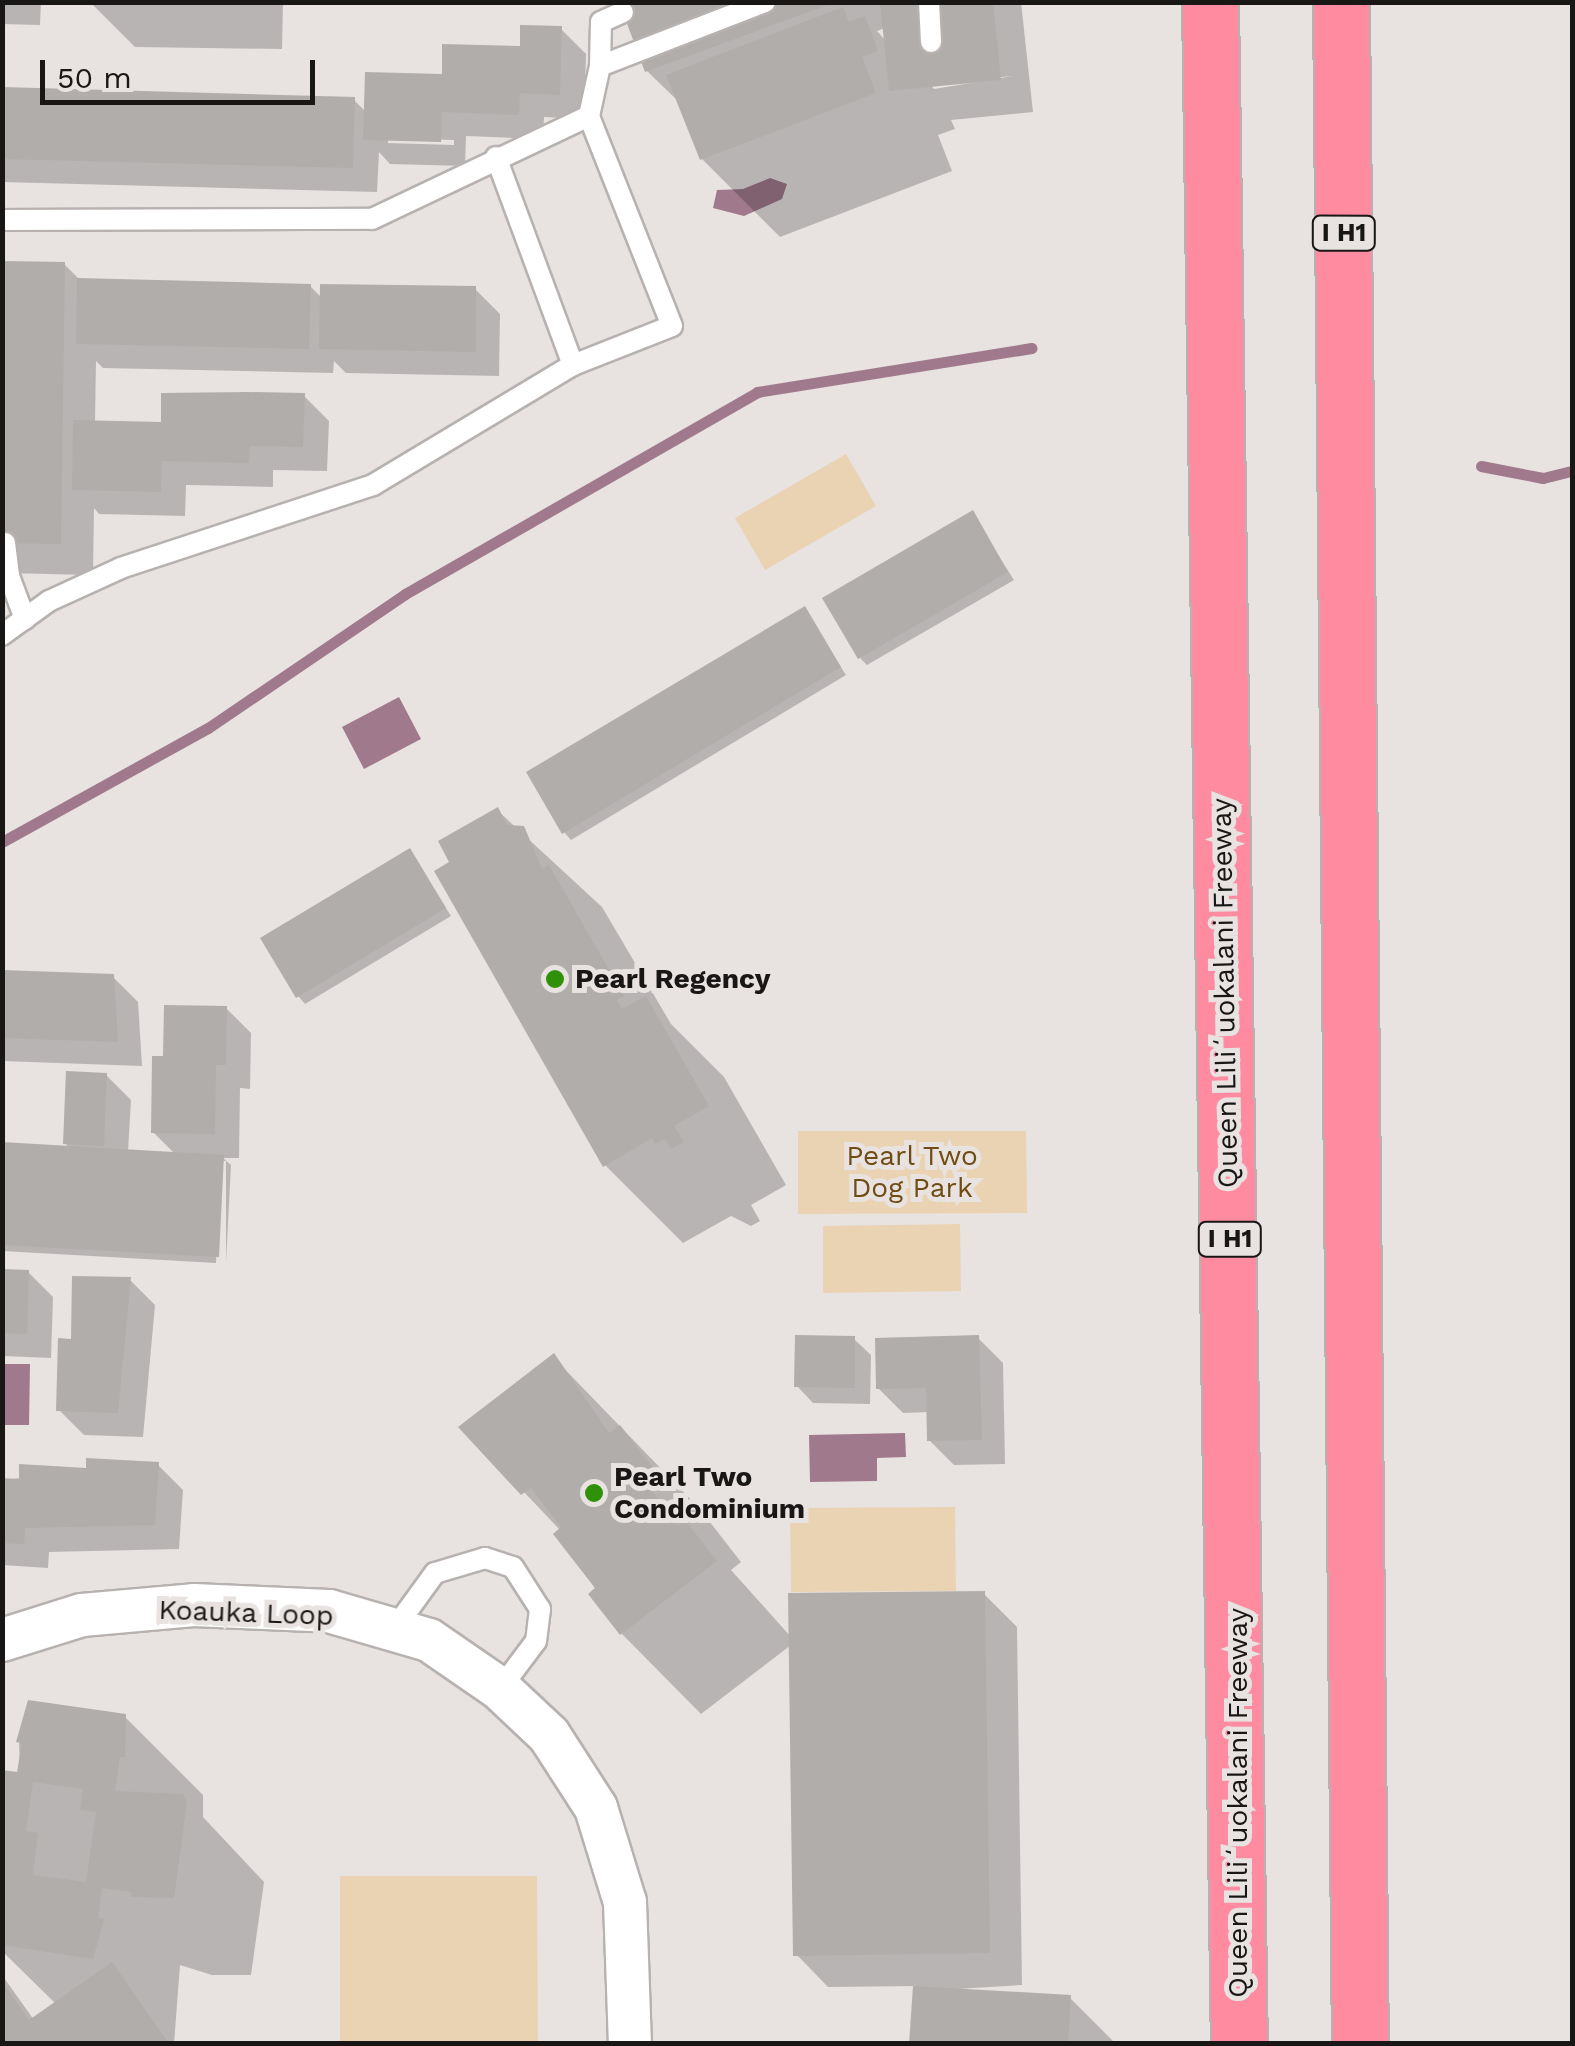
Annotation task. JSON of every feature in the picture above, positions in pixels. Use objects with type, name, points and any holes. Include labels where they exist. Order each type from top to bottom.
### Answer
[{"type":"highway","name":"Queen Liliʻuokalani Freeway","points":[[1210,2],[1239,2044]]},
{"type":"highway","name":"I H1","points":[[1341,2],[1360,2044]]},
{"type":"street","name":"Koauka Loop","points":[[2,1640],[82,1615],[194,1605],[330,1611],[430,1640],[500,1689],[549,1735],[596,1808],[626,1902],[630,2044]]},
{"type":"lane","points":[[600,66],[766,2]]},
{"type":"lane","points":[[930,2],[931,42]]},
{"type":"lane","points":[[2,635],[121,568],[372,485],[574,365],[672,326],[589,116],[600,66],[601,22],[623,12]]},
{"type":"lane","points":[[2,220],[372,219],[589,116]]},
{"type":"lane","points":[[496,158],[574,365]]},
{"type":"lane","points":[[5,543],[8,576],[25,619]]},
{"type":"lane","points":[[395,1628],[435,1572],[485,1558],[513,1567],[540,1609],[536,1641],[500,1689]]},
{"type":"green space","points":[[846,454],[876,506],[765,570],[735,518]]},
{"type":"green space","name":"Pearl Two Dog Park","points":[[798,1131],[1026,1131],[1027,1213],[798,1214]]},
{"type":"green space","points":[[960,1224],[961,1291],[823,1293],[823,1226]]},
{"type":"green space","points":[[955,1507],[956,1591],[791,1592],[790,1508]]},
{"type":"green space","points":[[340,1876],[537,1876],[538,2043],[340,2043]]},
{"type":"shaded area","points":[[770,178],[787,184],[782,199],[744,216],[713,208],[717,190],[743,189]]},
{"type":"shaded area","points":[[399,697],[421,739],[364,769],[342,727]]},
{"type":"shaded area","points":[[3,1364],[30,1364],[29,1425],[3,1425]]},
{"type":"shaded area","points":[[905,1433],[906,1457],[877,1458],[877,1481],[810,1482],[809,1435]]},
{"type":"building","points":[[619,2],[833,3],[645,72]]},
{"type":"building","points":[[880,2],[993,2],[1001,80],[889,91]]},
{"type":"building","points":[[843,7],[849,22],[865,16],[878,51],[862,57],[876,93],[700,160],[666,75]]},
{"type":"building","points":[[520,25],[562,26],[560,95],[520,93],[519,115],[442,112],[441,142],[363,140],[365,72],[442,74],[442,44],[520,46]]},
{"type":"building","points":[[2,87],[355,97],[353,168],[2,159]]},
{"type":"building","points":[[2,261],[65,262],[61,544],[2,543]]},
{"type":"building","points":[[77,278],[311,284],[309,349],[76,344]]},
{"type":"building","points":[[320,284],[476,286],[476,352],[319,349]]},
{"type":"building","points":[[161,393],[305,393],[303,447],[250,446],[249,463],[162,461],[161,492],[72,490],[73,420],[161,422]]},
{"type":"building","points":[[973,510],[1008,572],[858,659],[822,598]]},
{"type":"building","points":[[805,606],[841,667],[562,834],[526,772]]},
{"type":"building","name":"Pearl Regency","points":[[498,807],[507,825],[524,826],[542,869],[549,865],[624,996],[617,1000],[622,1009],[646,996],[709,1106],[674,1126],[684,1142],[671,1149],[665,1139],[655,1144],[652,1138],[603,1167],[434,871],[449,862],[438,841]]},
{"type":"building","points":[[410,848],[446,908],[296,998],[260,938]]},
{"type":"building","points":[[2,970],[114,974],[118,1042],[2,1038]]},
{"type":"building","points":[[164,1005],[227,1006],[226,1065],[216,1065],[215,1134],[151,1133],[152,1056],[163,1056]]},
{"type":"building","points":[[66,1071],[107,1073],[104,1146],[63,1144]]},
{"type":"building","points":[[2,1142],[224,1155],[219,1257],[2,1245]]},
{"type":"building","points":[[2,1269],[29,1270],[27,1334],[2,1333]]},
{"type":"building","points":[[72,1276],[131,1277],[118,1413],[56,1411],[58,1338],[71,1339]]},
{"type":"building","points":[[795,1335],[855,1336],[855,1388],[794,1387]]},
{"type":"building","points":[[979,1335],[982,1440],[927,1441],[926,1388],[876,1389],[875,1338]]},
{"type":"building","name":"Pearl Two Condominium","points":[[554,1353],[609,1433],[620,1425],[663,1481],[651,1490],[678,1525],[685,1520],[717,1561],[620,1635],[588,1594],[595,1588],[553,1534],[561,1527],[531,1488],[521,1495],[458,1427]]},
{"type":"building","points":[[86,1458],[159,1462],[155,1525],[25,1528],[24,1544],[2,1543],[2,1478],[19,1479],[19,1464],[86,1468]]},
{"type":"building","points":[[985,1591],[990,1953],[793,1956],[788,1593]]},
{"type":"building","points":[[28,1700],[126,1714],[125,1757],[120,1757],[115,1791],[183,1794],[187,1801],[174,1898],[131,1897],[132,1892],[102,1888],[98,1918],[104,1919],[93,1959],[2,1945],[2,1770],[17,1772],[22,1743],[16,1742]],"holes":[[[33,1782],[83,1789],[80,1810],[96,1812],[86,1882],[33,1875],[38,1833],[26,1831]]]},
{"type":"building","points":[[112,1962],[169,2044],[2,2044],[2,1981],[29,2020]]},
{"type":"building","points":[[913,1986],[1071,1995],[1068,2044],[909,2044]]},
{"type":"waterway","points":[[2,842],[208,728],[405,594],[757,392],[1031,348]]},
{"type":"waterway","points":[[1481,466],[1543,478],[1572,471]]},
{"type":"place","name":"Pearl Regency","points":[[555,979]]},
{"type":"place","name":"Pearl Two Condominium","points":[[594,1493]]}]
